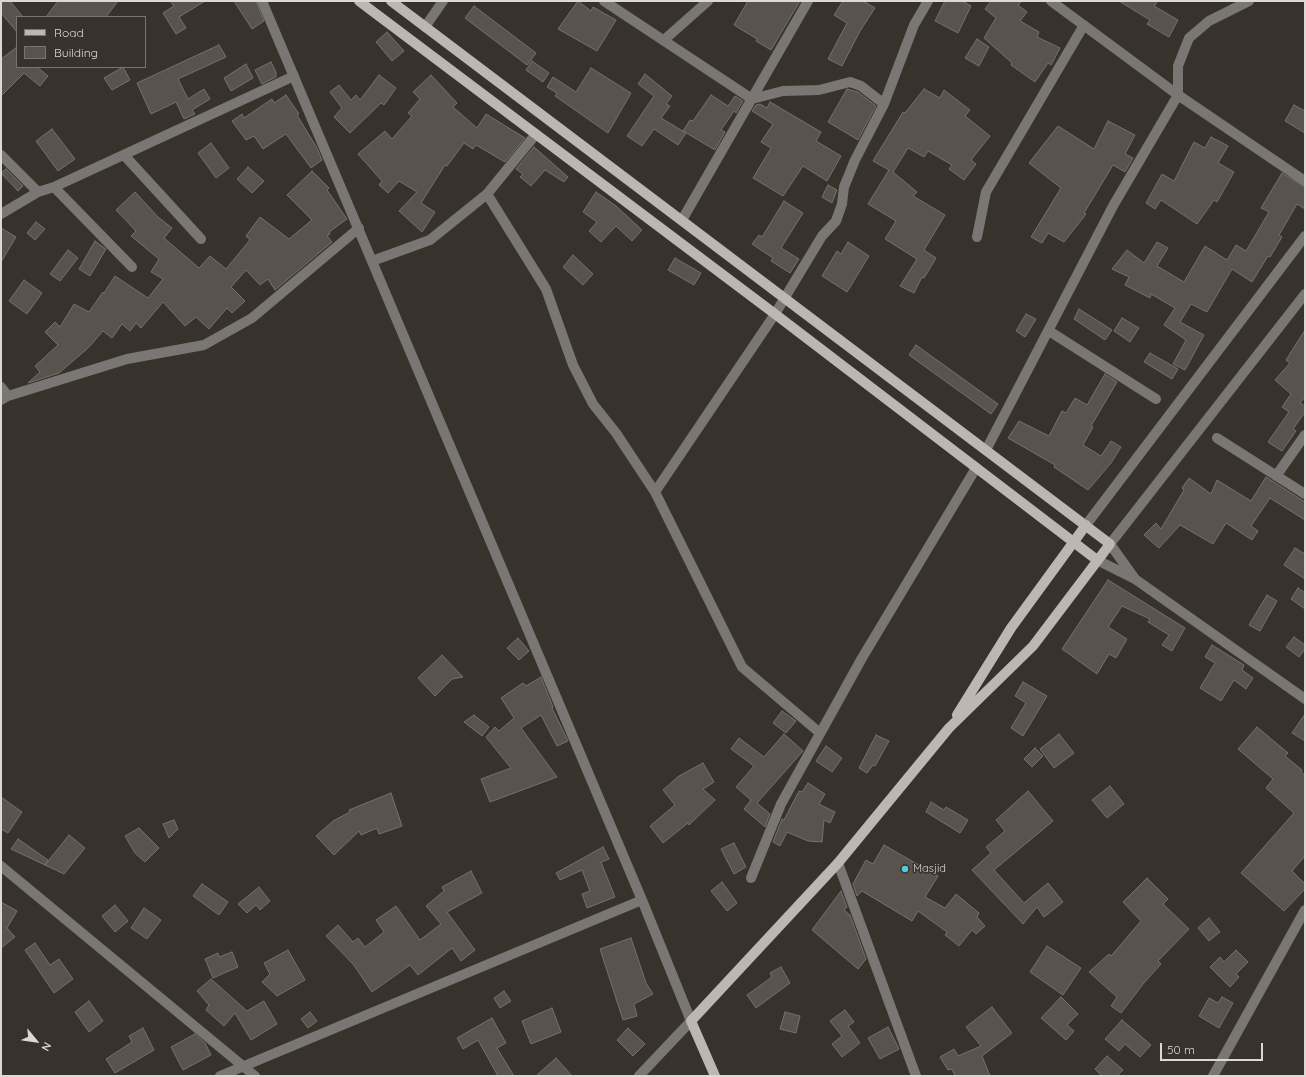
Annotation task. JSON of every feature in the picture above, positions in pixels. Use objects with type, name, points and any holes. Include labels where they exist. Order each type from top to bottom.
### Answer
[{"type":"main road","points":[[359,1],[775,314],[1097,560]]},
{"type":"main road","points":[[391,1],[1086,524],[1110,544],[1033,646],[948,728],[838,862],[691,1021],[715,1076]]},
{"type":"main road","points":[[948,728],[1011,628],[1086,524]]},
{"type":"street","points":[[262,1],[642,900],[691,1021],[639,1076]]},
{"type":"street","points":[[425,27],[443,1]]},
{"type":"street","points":[[604,1],[752,99],[782,91],[819,90],[850,82],[861,86],[884,104]]},
{"type":"street","points":[[664,40],[708,1]]},
{"type":"street","points":[[682,220],[808,1]]},
{"type":"street","points":[[654,492],[775,314],[822,236],[836,221],[842,204],[844,186],[855,160],[884,104],[914,26],[928,1]]},
{"type":"street","points":[[1051,1],[1178,95],[1305,181]]},
{"type":"street","points":[[986,450],[1050,331],[1113,206],[1178,95],[1178,66],[1189,38],[1209,21],[1249,1]]},
{"type":"street","points":[[977,238],[986,192],[1084,25]]},
{"type":"street","points":[[1,214],[38,192],[54,187],[294,76]]},
{"type":"street","points":[[372,260],[430,240],[487,194],[536,134]]},
{"type":"street","points":[[124,155],[201,239]]},
{"type":"street","points":[[1,156],[38,192]]},
{"type":"street","points":[[54,187],[132,267]]},
{"type":"street","points":[[487,194],[546,289],[573,365],[593,404],[616,433],[654,492],[742,667],[820,733]]},
{"type":"street","points":[[1,387],[5,398],[127,359],[204,345],[252,318],[359,228]]},
{"type":"street","points":[[1086,524],[1305,236]]},
{"type":"street","points":[[1135,579],[1110,544],[1305,294]]},
{"type":"street","points":[[1050,331],[1156,399]]},
{"type":"street","points":[[1276,476],[1305,435]]},
{"type":"street","points":[[1217,438],[1305,494]]},
{"type":"street","points":[[751,878],[781,804],[862,658],[976,468]]},
{"type":"street","points":[[1097,560],[1135,579],[1305,699]]},
{"type":"street","points":[[838,862],[916,1076]]},
{"type":"street","points":[[1,866],[255,1076]]},
{"type":"street","points":[[220,1076],[642,900]]},
{"type":"street","points":[[1213,1076],[1305,910]]},
{"type":"building","points":[[1,1],[10,1],[22,16],[16,16],[16,31],[1,13]]},
{"type":"building","points":[[58,1],[118,1],[107,16],[47,16]]},
{"type":"building","points":[[170,1],[205,1],[179,17],[186,28],[176,34],[163,13],[174,6]]},
{"type":"building","points":[[234,1],[256,1],[264,21],[252,29]]},
{"type":"building","points":[[578,1],[591,11],[593,7],[616,20],[597,51],[558,29]]},
{"type":"building","points":[[748,1],[800,1],[771,50],[756,41],[757,39],[734,25]]},
{"type":"building","points":[[843,1],[863,1],[875,8],[860,31],[842,66],[828,59],[847,23],[834,15]]},
{"type":"building","points":[[945,1],[962,1],[971,6],[958,33],[935,21]]},
{"type":"building","points":[[991,1],[1022,1],[1018,5],[1027,12],[1020,21],[1039,32],[1037,37],[1060,48],[1051,65],[1048,63],[1035,82],[1011,65],[1012,63],[984,38],[996,18],[985,9]]},
{"type":"building","points":[[1119,1],[1158,1],[1154,6],[1178,20],[1169,37],[1147,24],[1150,20]]},
{"type":"building","points":[[474,6],[536,53],[527,65],[465,18]]},
{"type":"building","points":[[387,32],[404,51],[392,61],[376,42]]},
{"type":"building","points":[[977,39],[989,47],[979,66],[965,58]]},
{"type":"building","points":[[219,45],[226,57],[178,79],[188,99],[204,89],[210,99],[192,110],[195,114],[184,119],[176,102],[151,114],[137,83]]},
{"type":"building","points":[[16,48],[16,68],[38,68],[48,76],[40,86],[24,73],[1,96],[1,59]]},
{"type":"building","points":[[532,61],[549,73],[543,82],[526,70]]},
{"type":"building","points":[[271,62],[276,72],[276,77],[262,84],[255,70]]},
{"type":"building","points":[[246,64],[253,78],[231,91],[224,78]]},
{"type":"building","points":[[124,68],[130,80],[112,90],[104,78]]},
{"type":"building","points":[[591,68],[631,93],[608,133],[555,96],[557,93],[547,87],[553,77],[576,92]]},
{"type":"building","points":[[645,74],[672,96],[666,104],[670,106],[661,118],[686,133],[678,145],[654,129],[642,146],[627,136],[654,96],[638,84]]},
{"type":"building","points":[[379,75],[396,88],[384,105],[381,103],[350,133],[334,117],[342,108],[330,92],[339,85],[351,100],[356,95],[360,100]]},
{"type":"building","points":[[431,75],[457,103],[453,107],[477,128],[486,114],[525,138],[505,162],[476,145],[473,149],[464,143],[447,166],[445,165],[421,203],[435,212],[422,232],[399,211],[417,192],[399,181],[388,193],[379,185],[382,181],[358,154],[385,131],[392,139],[412,116],[408,113],[420,99],[413,92]]},
{"type":"building","points":[[847,89],[858,92],[876,106],[858,140],[828,122]]},
{"type":"building","points":[[924,89],[940,98],[944,90],[970,110],[965,116],[990,136],[971,160],[976,164],[964,180],[949,169],[952,165],[928,151],[924,157],[908,148],[893,172],[917,192],[913,196],[945,215],[924,250],[936,258],[924,278],[922,277],[914,293],[900,286],[917,259],[885,239],[896,221],[868,204],[889,170],[873,161],[903,112],[905,113]]},
{"type":"building","points":[[286,95],[299,114],[297,115],[317,148],[322,160],[311,168],[286,134],[263,149],[254,136],[246,140],[232,121],[242,114],[244,118],[272,99],[274,103]]},
{"type":"building","points":[[711,95],[728,106],[735,96],[743,101],[736,113],[734,111],[721,130],[725,132],[715,150],[683,131],[690,120],[693,121]]},
{"type":"building","points":[[770,102],[821,132],[816,141],[841,156],[827,181],[803,166],[783,196],[753,178],[771,148],[761,142],[773,124],[752,111],[756,105],[760,104],[767,108]]},
{"type":"building","points":[[1294,105],[1305,111],[1305,133],[1285,121]]},
{"type":"building","points":[[1108,121],[1135,135],[1125,154],[1133,158],[1125,172],[1113,165],[1084,213],[1086,214],[1064,242],[1048,233],[1042,243],[1031,237],[1061,188],[1029,163],[1058,126],[1094,149]]},
{"type":"building","points":[[52,129],[75,159],[58,171],[36,141]]},
{"type":"building","points":[[1211,137],[1228,146],[1218,163],[1234,172],[1217,202],[1214,200],[1197,224],[1161,200],[1155,209],[1146,203],[1162,174],[1174,181],[1194,142],[1205,148]]},
{"type":"building","points":[[211,143],[229,168],[216,178],[198,153]]},
{"type":"building","points":[[534,147],[568,177],[564,182],[545,170],[531,186],[520,177],[523,174],[516,169]]},
{"type":"building","points":[[248,167],[264,181],[252,193],[237,179]]},
{"type":"building","points":[[6,169],[23,186],[18,191],[1,173]]},
{"type":"building","points":[[312,171],[329,188],[327,190],[347,219],[329,232],[330,234],[327,236],[332,242],[275,290],[268,279],[260,285],[246,270],[231,287],[245,301],[232,313],[227,308],[209,329],[196,317],[185,326],[163,302],[141,328],[136,323],[130,331],[122,324],[112,338],[103,331],[88,348],[59,373],[28,383],[40,372],[35,366],[58,345],[45,332],[55,322],[60,327],[74,304],[89,312],[115,276],[148,298],[163,279],[151,272],[159,259],[131,236],[136,231],[116,210],[135,192],[158,217],[172,228],[164,238],[199,268],[210,256],[226,269],[250,240],[246,236],[260,217],[289,239],[312,220],[287,195]]},
{"type":"building","points":[[1282,173],[1305,187],[1305,209],[1297,204],[1279,235],[1282,237],[1252,282],[1232,269],[1207,312],[1191,304],[1180,322],[1204,335],[1185,370],[1173,364],[1186,340],[1164,325],[1175,308],[1151,294],[1150,298],[1125,285],[1129,277],[1112,269],[1127,250],[1144,263],[1157,242],[1168,248],[1157,266],[1184,282],[1205,246],[1227,260],[1236,245],[1246,251],[1269,212],[1261,208]]},
{"type":"building","points":[[828,185],[837,190],[832,203],[822,197]]},
{"type":"building","points":[[596,192],[616,206],[642,230],[632,241],[616,226],[601,242],[589,231],[597,222],[583,212]]},
{"type":"building","points":[[784,201],[803,213],[781,248],[799,259],[790,273],[771,261],[773,258],[752,244],[759,235],[762,237]]},
{"type":"building","points":[[36,222],[45,229],[35,240],[27,233]]},
{"type":"building","points":[[1,228],[16,237],[1,262]]},
{"type":"building","points":[[95,241],[106,249],[90,276],[79,269]]},
{"type":"building","points":[[848,242],[869,256],[847,292],[822,276],[837,251],[841,254]]},
{"type":"building","points":[[68,250],[78,258],[60,281],[50,274]]},
{"type":"building","points":[[573,255],[593,274],[583,285],[563,267]]},
{"type":"building","points":[[675,258],[701,273],[694,285],[668,270]]},
{"type":"building","points":[[24,280],[42,293],[27,314],[9,301]]},
{"type":"building","points":[[1079,309],[1112,330],[1105,340],[1074,319]]},
{"type":"building","points":[[1026,314],[1036,319],[1025,337],[1016,331]]},
{"type":"building","points":[[1122,318],[1139,328],[1130,342],[1114,331]]},
{"type":"building","points":[[1305,330],[1305,397],[1300,403],[1305,406],[1305,412],[1293,429],[1296,431],[1282,451],[1268,442],[1289,412],[1282,407],[1291,394],[1275,380],[1290,363],[1286,360]]},
{"type":"building","points":[[916,345],[998,404],[991,414],[909,355]]},
{"type":"building","points":[[1150,353],[1178,369],[1172,379],[1144,362]]},
{"type":"building","points":[[1105,374],[1117,382],[1091,426],[1093,427],[1083,445],[1101,456],[1111,441],[1121,447],[1111,463],[1088,490],[1054,467],[1055,465],[1008,438],[1019,421],[1049,436],[1062,411],[1066,413],[1075,398],[1087,405]]},
{"type":"building","points":[[1266,477],[1305,502],[1305,520],[1270,498],[1251,526],[1258,531],[1252,540],[1226,523],[1213,544],[1180,525],[1159,548],[1144,535],[1156,523],[1161,529],[1184,490],[1182,488],[1189,478],[1211,494],[1217,480],[1251,501]]},
{"type":"building","points":[[1295,548],[1305,554],[1305,579],[1284,565]]},
{"type":"building","points":[[1108,580],[1185,628],[1172,651],[1162,645],[1169,635],[1148,622],[1150,619],[1122,606],[1108,627],[1127,639],[1116,658],[1109,654],[1097,674],[1062,649]]},
{"type":"building","points":[[1298,588],[1305,593],[1305,609],[1291,599]]},
{"type":"building","points":[[1267,595],[1277,601],[1260,631],[1249,625]]},
{"type":"building","points":[[1294,637],[1305,645],[1305,649],[1299,657],[1286,647]]},
{"type":"building","points":[[518,638],[529,651],[519,660],[507,648]]},
{"type":"building","points":[[1212,645],[1244,665],[1242,670],[1253,678],[1246,689],[1234,680],[1221,701],[1200,688],[1215,663],[1205,657]]},
{"type":"building","points":[[442,655],[463,677],[452,679],[435,696],[418,678]]},
{"type":"building","points":[[541,677],[553,707],[552,708],[568,741],[557,746],[541,715],[521,728],[557,777],[490,802],[481,779],[511,768],[486,737],[495,727],[499,731],[514,718],[501,698],[523,683],[526,686]]},
{"type":"building","points":[[1023,682],[1047,696],[1023,736],[1011,728],[1026,703],[1015,696]]},
{"type":"building","points":[[782,711],[796,721],[786,733],[773,723]]},
{"type":"building","points":[[1305,714],[1305,741],[1292,733]]},
{"type":"building","points":[[474,715],[489,727],[482,736],[464,722]]},
{"type":"building","points":[[1257,727],[1288,753],[1285,756],[1302,770],[1301,772],[1305,775],[1305,856],[1292,871],[1305,884],[1305,889],[1284,911],[1241,873],[1294,813],[1266,788],[1273,779],[1238,749]]},
{"type":"building","points":[[784,734],[803,751],[757,803],[770,814],[765,827],[744,809],[751,800],[736,787],[754,766],[731,749],[739,738],[764,757]]},
{"type":"building","points":[[1059,734],[1074,753],[1054,768],[1040,749]]},
{"type":"building","points":[[876,735],[889,741],[875,766],[873,765],[867,773],[859,768]]},
{"type":"building","points":[[826,746],[842,758],[832,772],[816,761]]},
{"type":"building","points":[[1035,748],[1043,756],[1032,767],[1024,759]]},
{"type":"building","points":[[703,763],[714,782],[703,789],[715,800],[689,825],[688,823],[663,843],[650,826],[675,805],[663,790],[679,776]]},
{"type":"building","points":[[808,783],[825,794],[819,804],[835,812],[830,823],[824,820],[822,842],[808,841],[787,832],[780,846],[773,842],[782,819],[784,820],[799,791],[802,792]]},
{"type":"building","points":[[1110,786],[1124,804],[1107,818],[1092,800]]},
{"type":"building","points":[[1028,791],[1053,821],[994,870],[1024,903],[1048,883],[1063,902],[1044,917],[1037,907],[1023,924],[972,870],[991,853],[986,847],[1005,831],[996,820]]},
{"type":"building","points":[[391,793],[402,826],[379,834],[377,828],[361,835],[359,831],[334,855],[316,836],[333,821],[350,812],[349,810]]},
{"type":"building","points":[[1,797],[22,812],[8,833],[1,829]]},
{"type":"building","points":[[931,802],[944,810],[946,807],[968,820],[960,833],[926,812]]},
{"type":"building","points":[[174,820],[178,829],[169,838],[163,824]]},
{"type":"building","points":[[139,828],[159,848],[145,862],[135,853],[125,836]]},
{"type":"building","points":[[69,835],[85,848],[64,874],[45,865]]},
{"type":"building","points":[[18,839],[48,860],[45,865],[11,849]]},
{"type":"building","points":[[734,843],[746,867],[734,874],[721,849]]},
{"type":"building","points":[[884,845],[938,876],[925,897],[945,908],[956,894],[979,913],[977,917],[985,926],[976,934],[972,930],[959,946],[945,935],[947,932],[918,911],[912,921],[862,891],[857,896],[853,884],[866,860],[873,864]]},
{"type":"building","points":[[603,847],[609,859],[601,862],[615,897],[587,908],[582,894],[590,891],[582,870],[560,880],[556,873]]},
{"type":"building","points":[[471,871],[482,893],[447,912],[475,950],[461,961],[452,948],[418,975],[410,965],[372,992],[353,964],[326,936],[338,925],[353,942],[358,938],[365,947],[384,932],[376,920],[396,906],[420,940],[441,924],[426,906],[444,891],[442,887]]},
{"type":"building","points":[[1147,878],[1168,899],[1163,904],[1189,929],[1158,961],[1161,964],[1143,984],[1121,1013],[1111,1006],[1117,997],[1089,972],[1109,954],[1111,956],[1141,921],[1123,902]]},
{"type":"building","points":[[722,882],[737,903],[727,911],[711,891]]},
{"type":"building","points":[[202,884],[228,902],[219,915],[193,896]]},
{"type":"building","points":[[259,887],[270,901],[260,910],[256,905],[247,913],[238,904]]},
{"type":"building","points":[[841,891],[847,907],[844,910],[850,915],[866,959],[858,969],[812,930]]},
{"type":"building","points":[[1,902],[17,911],[7,928],[15,937],[1,948]]},
{"type":"building","points":[[115,905],[128,921],[115,932],[102,916]]},
{"type":"building","points":[[144,908],[161,920],[147,939],[131,928]]},
{"type":"building","points":[[1209,918],[1220,932],[1209,941],[1198,928]]},
{"type":"building","points":[[631,938],[646,983],[653,994],[634,1004],[637,1016],[623,1020],[600,949]]},
{"type":"building","points":[[35,943],[50,965],[59,959],[73,979],[54,993],[25,950]]},
{"type":"building","points":[[1047,946],[1081,968],[1063,995],[1030,972]]},
{"type":"building","points":[[288,950],[305,980],[277,996],[262,982],[270,974],[264,963]]},
{"type":"building","points":[[1236,950],[1248,962],[1236,974],[1239,977],[1230,987],[1210,967],[1220,957],[1224,962]]},
{"type":"building","points":[[232,952],[238,967],[213,978],[205,959],[218,953],[219,957]]},
{"type":"building","points":[[781,967],[790,983],[756,1008],[747,995],[772,977],[770,973]]},
{"type":"building","points":[[211,979],[247,1011],[264,1001],[277,1024],[251,1040],[235,1013],[224,1026],[206,1010],[209,1005],[197,991]]},
{"type":"building","points":[[504,991],[511,1001],[500,1008],[494,998]]},
{"type":"building","points":[[1061,997],[1078,1014],[1067,1025],[1074,1031],[1066,1040],[1041,1018]]},
{"type":"building","points":[[1222,997],[1233,1003],[1219,1028],[1199,1016],[1209,998],[1218,1003]]},
{"type":"building","points":[[89,1001],[103,1021],[89,1032],[75,1012]]},
{"type":"building","points":[[992,1007],[1012,1033],[982,1056],[990,1076],[955,1076],[952,1069],[948,1070],[940,1057],[954,1049],[958,1056],[981,1046],[966,1027]]},
{"type":"building","points":[[552,1008],[561,1032],[531,1044],[522,1021]]},
{"type":"building","points":[[845,1010],[854,1022],[848,1026],[860,1043],[842,1057],[832,1044],[842,1036],[830,1021]]},
{"type":"building","points":[[310,1012],[317,1021],[308,1028],[301,1019]]},
{"type":"building","points":[[785,1012],[800,1016],[796,1033],[780,1029]]},
{"type":"building","points":[[492,1018],[506,1043],[497,1048],[514,1076],[498,1076],[478,1040],[463,1049],[457,1038]]},
{"type":"building","points":[[1122,1020],[1151,1045],[1140,1057],[1125,1044],[1119,1051],[1105,1039]]},
{"type":"building","points":[[888,1027],[899,1049],[880,1059],[868,1038]]},
{"type":"building","points":[[143,1028],[154,1050],[115,1073],[106,1059],[132,1042],[129,1036]]},
{"type":"building","points":[[628,1028],[645,1044],[633,1056],[617,1040]]},
{"type":"building","points":[[195,1034],[205,1043],[211,1055],[183,1070],[171,1047]]},
{"type":"building","points":[[1107,1056],[1123,1070],[1117,1076],[1102,1076],[1095,1069]]},
{"type":"building","points":[[556,1058],[572,1076],[536,1076]]},
{"type":"place","name":"Masjid","points":[[905,869]]}]
